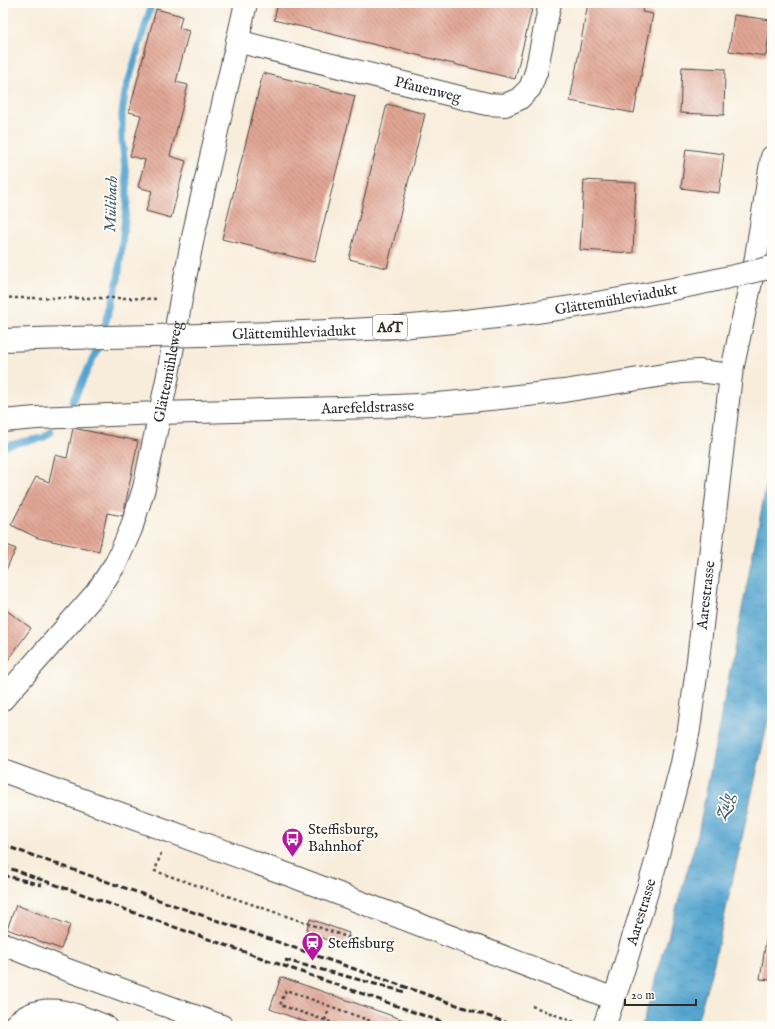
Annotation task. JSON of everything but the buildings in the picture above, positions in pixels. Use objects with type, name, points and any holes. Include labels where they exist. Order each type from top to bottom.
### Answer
[{"type":"main road","name":"Glättemühleweg","points":[[3,699],[96,593],[116,564],[131,529],[144,488],[168,375],[194,232],[246,3]]},
{"type":"main road","name":"Pfauenweg","points":[[237,41],[487,104],[505,105],[519,99],[530,88],[536,72],[550,3]]},
{"type":"main road","name":"Aarestrasse","points":[[604,1026],[614,999],[654,869],[682,763],[689,729],[731,375],[755,263],[772,157]]},
{"type":"main road","name":"Glättemühleviadukt","points":[[3,340],[350,330],[481,320],[624,299],[772,267]]},
{"type":"main road","name":"Aarefeldstrasse","points":[[3,421],[48,417],[438,404],[564,391],[682,372],[699,371],[731,375]]},
{"type":"main road","points":[[3,771],[292,876],[614,999]]},
{"type":"main road","points":[[3,944],[65,969],[222,1026]]},
{"type":"main road","points":[[14,1026],[18,1021],[34,1013],[50,1010],[67,1012],[105,1026]]},
{"type":"path","points":[[3,297],[181,299]]},
{"type":"path","points":[[155,871],[353,939]]},
{"type":"path","points":[[342,1026],[280,1005],[286,990],[384,1026]]},
{"type":"path","points":[[532,1006],[585,1026]]},
{"type":"path","points":[[323,1026],[329,1009]]},
{"type":"water","name":"Zulg","points":[[772,456],[772,704],[714,963],[696,1026],[642,1026],[698,834]]},
{"type":"waterway","name":"Mülibach","points":[[73,401],[97,350],[118,279],[127,201],[127,185],[122,140],[122,114],[125,93],[152,3]]},
{"type":"waterway","name":"Mülibach","points":[[3,447],[43,438],[51,432]]},
{"type":"railway","points":[[3,845],[516,1026]]},
{"type":"railway","points":[[3,866],[453,1026]]},
{"type":"railway","points":[[3,875],[42,885]]},
{"type":"railway","points":[[285,960],[405,992]]},
{"type":"place","name":"Steffisburg, Bahnhof","points":[[293,858]]},
{"type":"place","name":"Steffisburg","points":[[312,962]]}]
